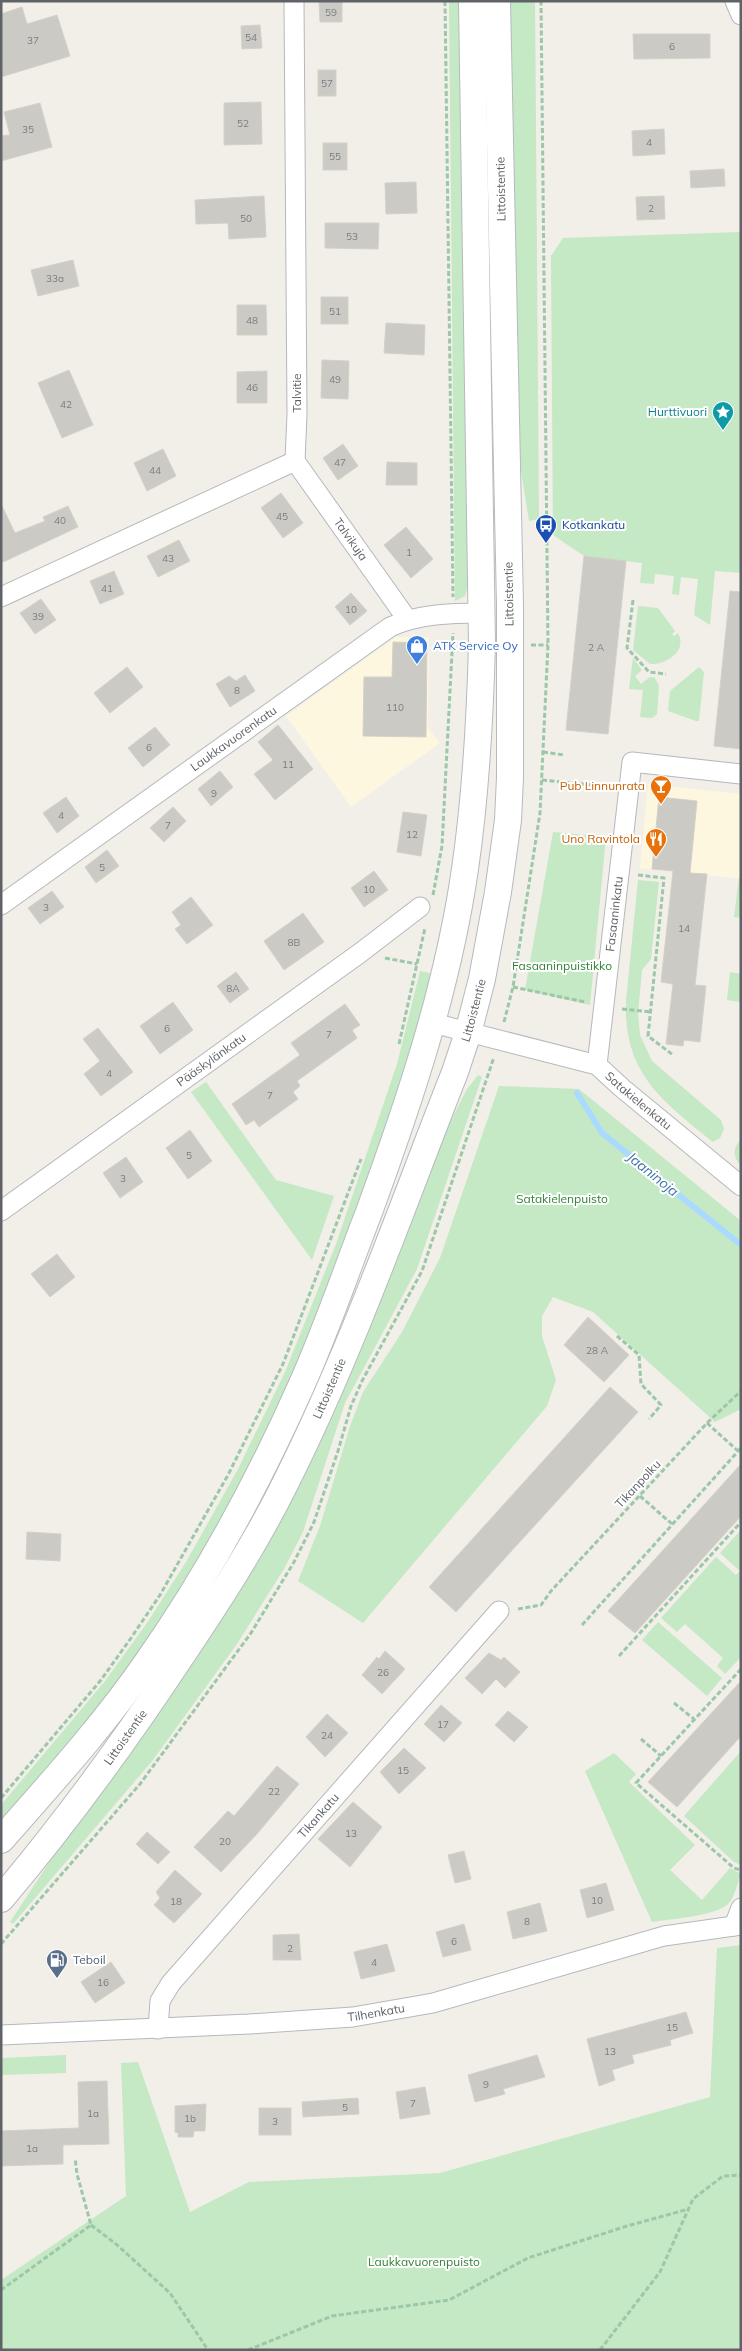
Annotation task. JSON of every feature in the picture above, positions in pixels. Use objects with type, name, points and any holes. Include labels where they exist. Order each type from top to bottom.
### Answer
[{"type":"main road","name":"Littoistentie","points":[[1,1840],[89,1739],[148,1661],[221,1548],[259,1476],[303,1382],[394,1144],[433,1023],[449,957],[465,871],[479,723],[482,613],[472,1]]},
{"type":"main road","name":"Littoistentie","points":[[1,1898],[85,1794],[141,1716],[213,1610],[254,1542],[286,1483],[331,1384],[448,1090],[468,1033],[482,978],[498,892],[508,820],[510,778],[510,604],[498,1]]},
{"type":"street","name":"Talvitie","points":[[294,1],[297,414],[295,461]]},
{"type":"street","points":[[735,1],[741,15]]},
{"type":"street","points":[[1,597],[295,461]]},
{"type":"street","name":"Talvikuja","points":[[295,461],[406,619]]},
{"type":"street","name":"Laukkavuorenkatu","points":[[1,905],[390,627],[406,619],[453,613],[482,613]]},
{"type":"street","name":"Fasaaninkatu","points":[[597,1065],[632,762],[741,774]]},
{"type":"street","name":"Pääskylänkatu","points":[[1,1211],[360,953],[426,911]]},
{"type":"street","name":"Satakielenkatu","points":[[433,1023],[597,1065],[622,1088],[741,1186]]},
{"type":"street","name":"Tikankatu","points":[[158,2029],[160,2001],[171,1983],[499,1612]]},
{"type":"street","points":[[737,1925],[741,1908]]},
{"type":"street","name":"Tilhenkatu","points":[[1,2035],[158,2029],[328,2019],[389,2011],[442,2000],[664,1936],[737,1925]]},
{"type":"path","points":[[396,1054],[426,911],[442,846],[448,762],[453,613],[445,1]]},
{"type":"path","points":[[509,1004],[540,813],[548,645],[541,1]]},
{"type":"path","points":[[633,600],[628,648],[650,672],[666,674]]},
{"type":"path","points":[[543,752],[564,755]]},
{"type":"path","points":[[542,780],[616,788]]},
{"type":"path","points":[[635,875],[664,878],[648,1036],[673,1055]]},
{"type":"path","points":[[360,953],[416,964]]},
{"type":"path","points":[[513,987],[588,1002]]},
{"type":"path","points":[[621,1009],[651,1012]]},
{"type":"path","points":[[1,1798],[101,1680],[131,1638],[160,1595],[228,1475],[283,1364],[362,1158]]},
{"type":"path","points":[[617,1336],[638,1355],[641,1384],[661,1405],[649,1419]]},
{"type":"path","name":"Tikanpolku","points":[[499,1612],[541,1605],[551,1591],[707,1423],[741,1391]]},
{"type":"path","points":[[582,1625],[740,1449],[707,1423]]},
{"type":"path","points":[[640,1496],[672,1524]]},
{"type":"path","points":[[619,1656],[741,1522]]},
{"type":"path","points":[[741,1669],[636,1783],[734,1868],[741,1870]]},
{"type":"path","points":[[674,1702],[694,1719]]},
{"type":"path","points":[[641,1739],[661,1756]]},
{"type":"path","points":[[75,2158],[77,2174],[91,2224],[170,2293],[208,2350]]},
{"type":"path","points":[[600,2350],[660,2272],[693,2199],[723,2176],[741,2175]]},
{"type":"path","points":[[248,2350],[332,2316],[449,2300],[528,2258],[627,2226],[689,2209]]},
{"type":"path","points":[[1,2290],[91,2224]]},
{"type":"shaded area","points":[[396,637],[429,637],[428,728],[440,743],[351,807],[286,716]]},
{"type":"shaded area","points":[[648,784],[741,794],[741,879],[640,868]]},
{"type":"green space","points":[[449,1],[462,1],[468,586],[465,596],[455,601]]},
{"type":"green space","points":[[509,1],[535,1],[539,519],[529,521],[517,445]]},
{"type":"green space","points":[[741,232],[741,573],[715,571],[710,625],[694,615],[698,579],[681,577],[679,595],[672,594],[674,576],[655,574],[654,584],[640,583],[642,563],[584,556],[553,535],[551,256],[563,238]]},
{"type":"green space","points":[[638,606],[658,608],[675,631],[672,634],[674,636],[678,633],[680,646],[674,656],[663,662],[650,664],[633,650]]},
{"type":"green space","points":[[633,658],[642,670],[635,676],[641,684],[650,677],[654,677],[659,685],[657,714],[652,718],[640,717],[643,690],[629,689]]},
{"type":"green space","points":[[699,667],[704,672],[699,721],[696,721],[668,711],[670,691]]},
{"type":"green space","name":"Fasaaninpuistikko","points":[[553,832],[606,837],[590,1005],[525,990]]},
{"type":"green space","points":[[739,878],[741,878],[741,918],[734,917]]},
{"type":"green space","points":[[638,880],[659,882],[651,959],[642,970],[638,1013],[640,1035],[652,1061],[721,1120],[724,1129],[720,1138],[713,1142],[677,1113],[662,1098],[649,1083],[631,1048],[627,1026],[626,1001]]},
{"type":"green space","points":[[420,971],[434,974],[408,1070],[294,1376],[248,1477],[195,1569],[115,1688],[1,1822],[1,1805],[105,1681],[147,1623],[186,1562],[238,1469],[285,1372],[336,1244],[397,1064]]},
{"type":"green space","points":[[730,972],[741,974],[741,1002],[727,1000]]},
{"type":"green space","points":[[478,1075],[482,1077],[417,1269],[345,1403],[303,1532],[284,1569],[237,1644],[153,1760],[13,1924],[10,1922],[50,1861],[195,1659],[448,1126],[467,1089]]},
{"type":"green space","points":[[206,1082],[276,1180],[334,1196],[312,1260],[191,1092]]},
{"type":"green space","name":"Satakielenpuisto","points":[[499,1086],[579,1089],[741,1221],[741,1409],[715,1422],[593,1312],[553,1297],[542,1316],[542,1336],[556,1380],[547,1406],[363,1623],[298,1581],[320,1526],[350,1426],[363,1392],[402,1332],[440,1258]]},
{"type":"green space","points":[[741,1139],[741,1165],[736,1159],[735,1152],[736,1145]]},
{"type":"green space","points":[[741,1530],[741,1657],[725,1674],[717,1666],[723,1658],[685,1624],[677,1632],[661,1618],[716,1557],[736,1575],[740,1571],[720,1553]]},
{"type":"green space","points":[[658,1622],[722,1678],[707,1696],[642,1640]]},
{"type":"green space","points":[[741,1751],[741,1865],[734,1862],[684,1816]]},
{"type":"green space","points":[[614,1753],[636,1774],[629,1782],[695,1845],[670,1870],[702,1900],[730,1868],[741,1874],[729,1903],[705,1914],[652,1922],[585,1771]]},
{"type":"green space","name":"Laukkavuorenpuisto","points":[[741,1945],[741,2350],[1,2350],[1,2280],[126,2196],[121,2063],[138,2062],[190,2212],[249,2182],[440,2173],[710,2097],[717,1948]]},
{"type":"green space","points":[[66,2055],[66,2073],[1,2075],[1,2058]]},
{"type":"building","points":[[319,1],[342,1],[342,22],[320,22]]},
{"type":"building","points":[[22,7],[27,24],[57,15],[70,56],[1,77],[1,14]]},
{"type":"building","points":[[260,25],[262,48],[242,49],[241,26]]},
{"type":"building","points":[[633,34],[710,34],[710,58],[634,59]]},
{"type":"building","points":[[318,70],[336,70],[336,96],[318,96]]},
{"type":"building","points":[[261,102],[262,144],[224,145],[224,103]]},
{"type":"building","points":[[40,103],[52,147],[1,161],[1,136],[10,135],[4,112]]},
{"type":"building","points":[[664,129],[665,154],[633,156],[632,131]]},
{"type":"building","points":[[323,143],[347,143],[347,170],[323,170]]},
{"type":"building","points":[[724,169],[725,186],[691,188],[690,171]]},
{"type":"building","points":[[416,182],[417,213],[386,214],[385,183]]},
{"type":"building","points":[[264,196],[266,237],[229,239],[228,223],[196,224],[195,200]]},
{"type":"building","points":[[664,196],[665,219],[637,220],[636,197]]},
{"type":"building","points":[[325,223],[379,223],[378,249],[325,248]]},
{"type":"building","points":[[73,260],[79,286],[38,296],[31,270]]},
{"type":"building","points":[[321,297],[348,297],[348,324],[321,324]]},
{"type":"building","points":[[237,305],[266,305],[267,335],[237,335]]},
{"type":"building","points":[[386,323],[425,325],[424,355],[384,353]]},
{"type":"building","points":[[322,360],[349,361],[348,399],[321,398]]},
{"type":"building","points":[[69,370],[93,425],[62,438],[38,383]]},
{"type":"building","points":[[267,371],[267,403],[237,403],[237,372]]},
{"type":"building","points":[[343,444],[358,466],[338,480],[323,458]]},
{"type":"building","points":[[163,449],[176,476],[147,491],[134,463]]},
{"type":"building","points":[[387,462],[417,463],[417,485],[386,485]]},
{"type":"building","points":[[281,493],[303,523],[283,538],[261,508]]},
{"type":"building","points":[[1,504],[15,533],[45,521],[43,517],[68,506],[78,527],[1,563]]},
{"type":"building","points":[[406,527],[433,559],[411,578],[384,545]]},
{"type":"building","points":[[179,540],[190,561],[158,577],[147,556]]},
{"type":"building","points":[[584,556],[626,561],[608,734],[566,730]]},
{"type":"building","points":[[114,571],[124,594],[100,604],[90,581]]},
{"type":"building","points":[[730,591],[741,592],[741,749],[714,746]]},
{"type":"building","points":[[351,593],[367,611],[350,625],[335,607]]},
{"type":"building","points":[[41,599],[56,620],[35,634],[20,613]]},
{"type":"building","points":[[393,642],[427,643],[426,737],[363,736],[364,677],[392,677]]},
{"type":"building","points":[[127,667],[143,687],[110,713],[94,693]]},
{"type":"building","points":[[245,675],[255,691],[230,707],[216,684],[229,676],[236,681]]},
{"type":"building","points":[[278,725],[313,769],[275,800],[254,774],[273,760],[258,742]]},
{"type":"building","points":[[155,727],[170,745],[143,767],[128,748]]},
{"type":"building","points":[[220,771],[233,787],[211,806],[198,789]]},
{"type":"building","points":[[66,797],[79,816],[57,833],[43,813]]},
{"type":"building","points":[[659,797],[697,801],[690,873],[707,874],[695,985],[706,986],[700,1042],[684,1040],[683,1046],[666,1044],[673,984],[661,982],[673,871],[652,869]]},
{"type":"building","points":[[173,807],[186,821],[164,842],[150,828]]},
{"type":"building","points":[[403,812],[427,815],[421,856],[397,852]]},
{"type":"building","points":[[107,850],[119,866],[96,883],[85,867]]},
{"type":"building","points":[[374,871],[388,890],[364,907],[351,888]]},
{"type":"building","points":[[52,891],[64,907],[40,924],[28,908]]},
{"type":"building","points":[[191,897],[213,925],[187,944],[175,929],[181,925],[172,912]]},
{"type":"building","points":[[303,913],[324,942],[284,970],[264,941]]},
{"type":"building","points":[[236,972],[249,989],[230,1003],[217,986]]},
{"type":"building","points":[[173,1002],[193,1030],[160,1054],[140,1026]]},
{"type":"building","points":[[345,1004],[360,1025],[352,1030],[357,1038],[297,1081],[300,1086],[293,1092],[298,1099],[259,1127],[254,1120],[246,1125],[232,1104],[300,1055],[291,1043]]},
{"type":"building","points":[[98,1028],[133,1072],[101,1096],[84,1074],[100,1061],[83,1039]]},
{"type":"building","points":[[190,1130],[212,1161],[188,1179],[166,1148]]},
{"type":"building","points":[[126,1157],[143,1182],[120,1198],[103,1173]]},
{"type":"building","points":[[57,1254],[75,1277],[50,1297],[31,1274]]},
{"type":"building","points":[[588,1317],[629,1355],[604,1382],[564,1345]]},
{"type":"building","points":[[610,1387],[638,1412],[456,1612],[429,1587]]},
{"type":"building","points":[[741,1464],[741,1516],[635,1633],[608,1611]]},
{"type":"building","points":[[27,1532],[61,1534],[60,1561],[26,1559]]},
{"type":"building","points":[[385,1651],[405,1669],[382,1694],[362,1675],[377,1657],[379,1659]]},
{"type":"building","points":[[489,1653],[501,1660],[504,1657],[520,1672],[505,1688],[496,1679],[482,1694],[465,1678]]},
{"type":"building","points":[[741,1681],[741,1736],[677,1807],[648,1782]]},
{"type":"building","points":[[441,1705],[462,1723],[444,1742],[424,1724]]},
{"type":"building","points":[[508,1711],[528,1727],[514,1742],[495,1725]]},
{"type":"building","points":[[327,1714],[348,1733],[325,1757],[306,1737]]},
{"type":"building","points":[[404,1748],[426,1768],[399,1794],[380,1772]]},
{"type":"building","points":[[277,1766],[299,1784],[256,1835],[221,1872],[194,1847],[228,1811],[234,1816]]},
{"type":"building","points":[[353,1802],[382,1827],[350,1867],[318,1839]]},
{"type":"building","points":[[147,1832],[170,1852],[158,1864],[136,1844]]},
{"type":"building","points":[[464,1851],[471,1879],[455,1883],[448,1855]]},
{"type":"building","points":[[175,1870],[202,1894],[174,1923],[154,1905],[160,1898],[156,1892]]},
{"type":"building","points":[[606,1883],[614,1910],[587,1918],[580,1890]]},
{"type":"building","points":[[540,1903],[547,1931],[513,1939],[507,1912]]},
{"type":"building","points":[[464,1924],[471,1950],[443,1957],[436,1932]]},
{"type":"building","points":[[299,1934],[301,1960],[273,1960],[273,1935]]},
{"type":"building","points":[[387,1944],[395,1971],[361,1979],[354,1952]]},
{"type":"building","points":[[111,1962],[125,1983],[95,2003],[81,1982]]},
{"type":"building","points":[[686,2012],[693,2033],[670,2040],[671,2045],[632,2055],[634,2063],[612,2070],[615,2080],[599,2086],[587,2039]]},
{"type":"building","points":[[537,2055],[545,2077],[503,2089],[505,2094],[475,2102],[468,2075]]},
{"type":"building","points":[[107,2081],[109,2144],[63,2145],[63,2164],[1,2166],[1,2131],[79,2128],[78,2082]]},
{"type":"building","points":[[425,2087],[430,2114],[400,2119],[396,2092]]},
{"type":"building","points":[[358,2098],[359,2114],[303,2117],[302,2102]]},
{"type":"building","points":[[206,2104],[205,2131],[194,2131],[193,2137],[178,2137],[178,2133],[175,2132],[175,2106]]},
{"type":"building","points":[[259,2108],[291,2108],[291,2135],[259,2135]]},
{"type":"waterway","name":"Jaaninoja","points":[[577,1093],[602,1133],[741,1245]]},
{"type":"place","name":"Hurttivuori","points":[[723,431]]},
{"type":"place","name":"Kotkankatu","points":[[546,544]]},
{"type":"place","name":"ATK Service Oy","points":[[417,665]]},
{"type":"place","name":"Pub Linnunrata","points":[[661,805]]},
{"type":"place","name":"Uno Ravintola","points":[[656,858]]},
{"type":"place","name":"Teboil","points":[[57,1979]]}]
